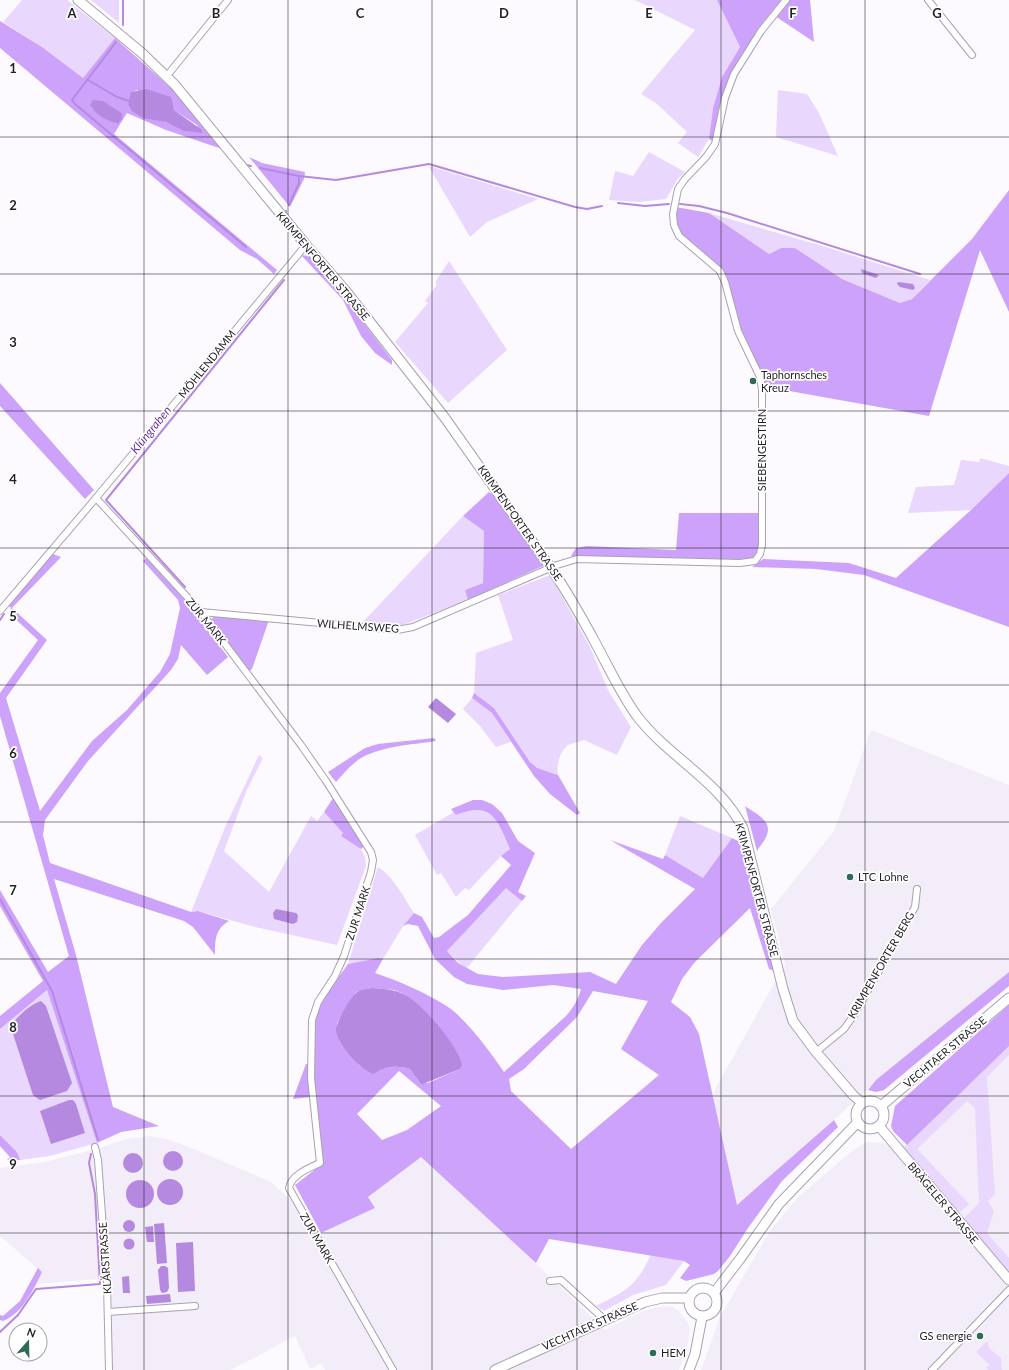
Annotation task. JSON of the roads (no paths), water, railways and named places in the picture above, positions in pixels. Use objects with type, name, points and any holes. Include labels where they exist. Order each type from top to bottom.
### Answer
[{"type":"street","name":"KRIMPENFORTER STRASSE","points":[[78,0],[142,53],[166,77],[306,245],[346,290],[445,418],[551,568],[566,590],[616,682],[637,716],[659,739],[711,785],[734,812],[742,828],[789,1010],[799,1030],[816,1052],[853,1095],[862,1103]]},
{"type":"street","points":[[166,77],[228,0]]},
{"type":"street","name":"SIEBENGESTIRN","points":[[551,568],[577,559],[747,563],[754,561],[760,554],[763,513],[762,390],[760,377],[738,332],[725,282],[720,271],[679,236],[674,225],[673,214],[678,189],[685,179],[706,157],[715,144],[725,98],[734,74],[761,31],[786,0]]},
{"type":"street","points":[[928,0],[972,55]]},
{"type":"street","name":"MÖHLENDAMM","points":[[0,611],[306,245]]},
{"type":"street","name":"ZUR MARK","points":[[96,498],[201,612],[322,775],[371,852],[374,860],[344,956],[335,976],[318,1002],[312,1020],[311,1078],[320,1163],[293,1179],[289,1183],[288,1188],[393,1370]]},
{"type":"street","name":"WILHELMSWEG","points":[[201,612],[397,630],[413,627],[551,568]]},
{"type":"street","name":"KRIMPENFORTER BERG","points":[[816,1052],[844,1029],[854,1015],[915,907],[917,889]]},
{"type":"street","name":"VECHTAER STRASSE","points":[[881,1106],[1009,998]]},
{"type":"street","points":[[714,1293],[779,1204],[857,1123],[856,1112],[862,1103],[872,1101],[881,1106],[884,1116],[879,1126],[868,1129],[857,1123]]},
{"type":"street","name":"BRÄGELER STRASSE","points":[[879,1126],[1009,1280]]},
{"type":"street","name":"KLÄRSTRASSE","points":[[95,1147],[98,1160],[108,1312],[109,1370]]},
{"type":"street","points":[[550,1281],[561,1280],[605,1320]]},
{"type":"street","points":[[707,1288],[714,1293],[718,1301],[716,1309],[710,1315],[702,1317],[691,1311],[689,1298],[691,1294],[698,1289],[707,1288]]},
{"type":"street","points":[[932,1370],[1009,1290]]},
{"type":"street","name":"VECHTAER STRASSE","points":[[495,1370],[645,1302],[662,1298],[689,1298]]},
{"type":"street","points":[[108,1312],[195,1306]]},
{"type":"street","points":[[689,1370],[695,1354],[702,1317]]},
{"type":"waterway","points":[[123,0],[123,25]]},
{"type":"waterway","points":[[116,42],[72,100],[246,247]]},
{"type":"waterway","points":[[88,80],[117,97],[129,101]]},
{"type":"waterway","points":[[225,139],[246,165],[251,166]]},
{"type":"waterway","points":[[260,168],[299,176],[336,180],[429,164],[575,207],[587,209],[602,206]]},
{"type":"waterway","points":[[289,205],[299,183],[299,176]]},
{"type":"waterway","points":[[618,203],[645,206],[669,204]]},
{"type":"waterway","points":[[680,204],[699,206],[727,213],[920,274]]},
{"type":"waterway","points":[[286,211],[286,214],[308,240]]},
{"type":"waterway","name":"Klüngraben","points":[[185,587],[106,500],[284,280]]},
{"type":"waterway","points":[[0,620],[4,614]]},
{"type":"waterway","points":[[0,899],[52,991],[98,1140]]},
{"type":"waterway","points":[[0,1332],[18,1315],[36,1289],[100,1284],[95,1194],[89,1163],[91,1154]]},
{"type":"place","name":"Taphornsches Kreuz","points":[[753,381]]},
{"type":"place","name":"LTC Lohne","points":[[850,877]]},
{"type":"place","name":"GS energie","points":[[980,1336]]},
{"type":"place","name":"HEM","points":[[653,1353]]}]
